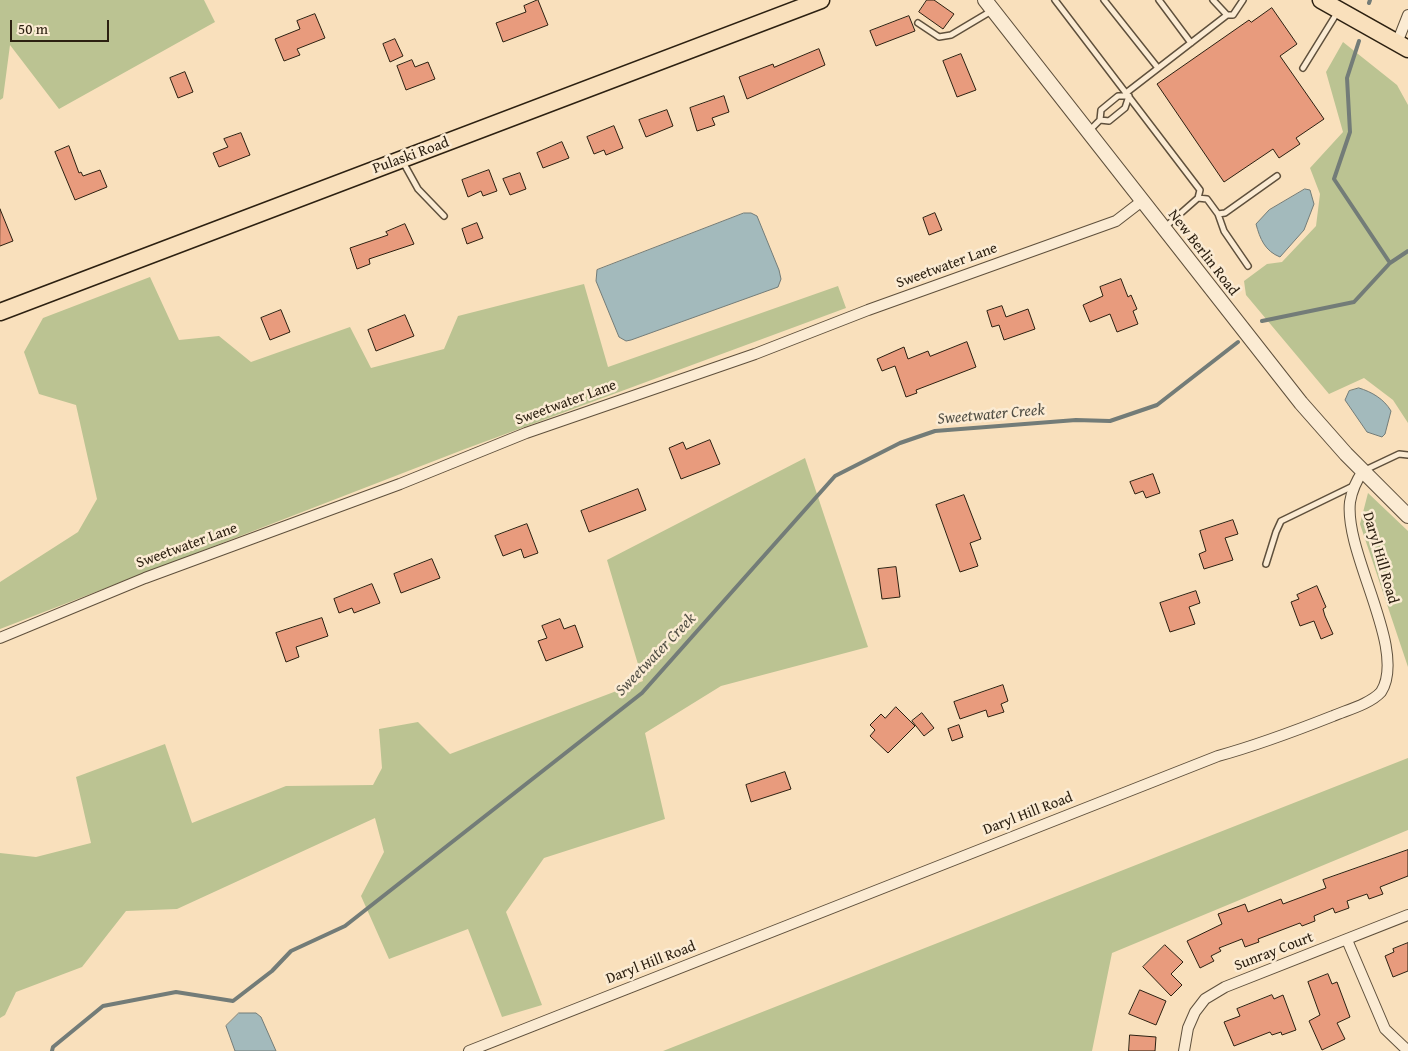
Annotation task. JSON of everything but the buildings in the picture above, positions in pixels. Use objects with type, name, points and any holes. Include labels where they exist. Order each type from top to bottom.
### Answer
[{"type":"main road","name":"Pulaski Road","points":[[0,312],[821,0]]},
{"type":"main road","points":[[1321,0],[1402,46]]},
{"type":"street","name":"New Berlin Road","points":[[989,5],[1301,403],[1363,471],[1408,516]]},
{"type":"street","points":[[1402,46],[1408,15]]},
{"type":"street","name":"Sweetwater Lane","points":[[0,638],[145,578],[400,484],[526,433],[755,354],[868,310],[1116,220],[1142,201]]},
{"type":"street","name":"Daryl Hill Road","points":[[469,1051],[1218,756],[1271,741],[1358,706],[1380,693],[1389,678],[1391,657],[1385,628],[1368,582],[1353,530],[1350,504],[1354,486],[1363,471]]},
{"type":"street","name":"Sunray Court","points":[[1184,1051],[1188,1028],[1205,998],[1225,987],[1408,915]]},
{"type":"street","points":[[1347,940],[1385,1029],[1408,1051]]},
{"type":"lane","points":[[1055,0],[1200,190],[1198,198],[1164,229]]},
{"type":"lane","points":[[1104,0],[1158,68]]},
{"type":"lane","points":[[1159,0],[1191,43]]},
{"type":"lane","points":[[1213,0],[1227,15]]},
{"type":"lane","points":[[1088,131],[1100,120],[1101,110],[1118,96],[1127,95],[1158,68],[1227,15],[1233,15],[1243,0]]},
{"type":"lane","points":[[918,23],[939,37],[951,35],[989,5]]},
{"type":"lane","points":[[1303,68],[1339,10]]},
{"type":"lane","points":[[1100,120],[1110,121],[1125,108],[1127,95]]},
{"type":"lane","points":[[402,159],[418,189],[444,216]]},
{"type":"lane","points":[[1218,214],[1224,213],[1277,176]]},
{"type":"lane","points":[[1198,198],[1207,199],[1218,214],[1224,231],[1248,266]]},
{"type":"lane","points":[[1363,471],[1399,454],[1408,455]]},
{"type":"lane","points":[[1266,564],[1276,532],[1282,521],[1354,486]]},
{"type":"green space","points":[[0,0],[204,0],[215,22],[59,109],[10,45],[3,98],[0,100]]},
{"type":"green space","points":[[1343,42],[1397,85],[1408,105],[1408,423],[1393,400],[1364,378],[1329,394],[1246,295],[1244,281],[1267,264],[1282,262],[1316,226],[1320,194],[1310,168],[1343,132],[1326,72]]},
{"type":"green space","points":[[150,277],[179,340],[219,336],[251,362],[350,327],[371,368],[444,349],[458,316],[584,284],[608,367],[838,286],[846,308],[465,449],[0,629],[0,582],[78,532],[97,499],[76,405],[39,394],[24,352],[43,318]]},
{"type":"green space","points":[[805,458],[868,647],[721,686],[645,733],[665,819],[544,858],[506,912],[542,1005],[502,1017],[468,929],[389,959],[361,896],[384,852],[375,818],[177,909],[126,911],[82,967],[16,992],[5,1015],[0,1018],[0,853],[36,857],[91,843],[76,777],[165,744],[192,823],[286,786],[373,785],[382,768],[379,729],[418,722],[450,754],[643,681],[607,560]]},
{"type":"green space","points":[[1368,493],[1408,531],[1408,667],[1360,524]]},
{"type":"green space","points":[[1408,758],[1408,830],[1112,953],[1092,1051],[663,1051]]},
{"type":"water","points":[[1305,189],[1310,190],[1314,204],[1304,230],[1280,257],[1270,251],[1264,244],[1256,224],[1269,210]]},
{"type":"water","points":[[744,213],[751,213],[757,216],[779,270],[781,279],[778,287],[631,340],[626,341],[619,337],[596,281],[597,270]]},
{"type":"water","points":[[1359,388],[1377,397],[1391,411],[1385,434],[1382,437],[1367,432],[1345,400],[1349,391]]},
{"type":"water","points":[[239,1013],[256,1013],[261,1017],[276,1051],[235,1051],[226,1026]]},
{"type":"waterway","name":"Sweetwater Creek","points":[[1262,321],[1354,302],[1390,263],[1334,179],[1350,132],[1347,78],[1359,41]]},
{"type":"waterway","points":[[1390,263],[1408,251]]},
{"type":"waterway","name":"Sweetwater Creek","points":[[52,1051],[53,1047],[103,1006],[176,992],[233,1001],[272,971],[291,951],[345,926],[642,693],[835,476],[900,443],[935,431],[1076,420],[1110,421],[1157,405],[1238,342]]}]
